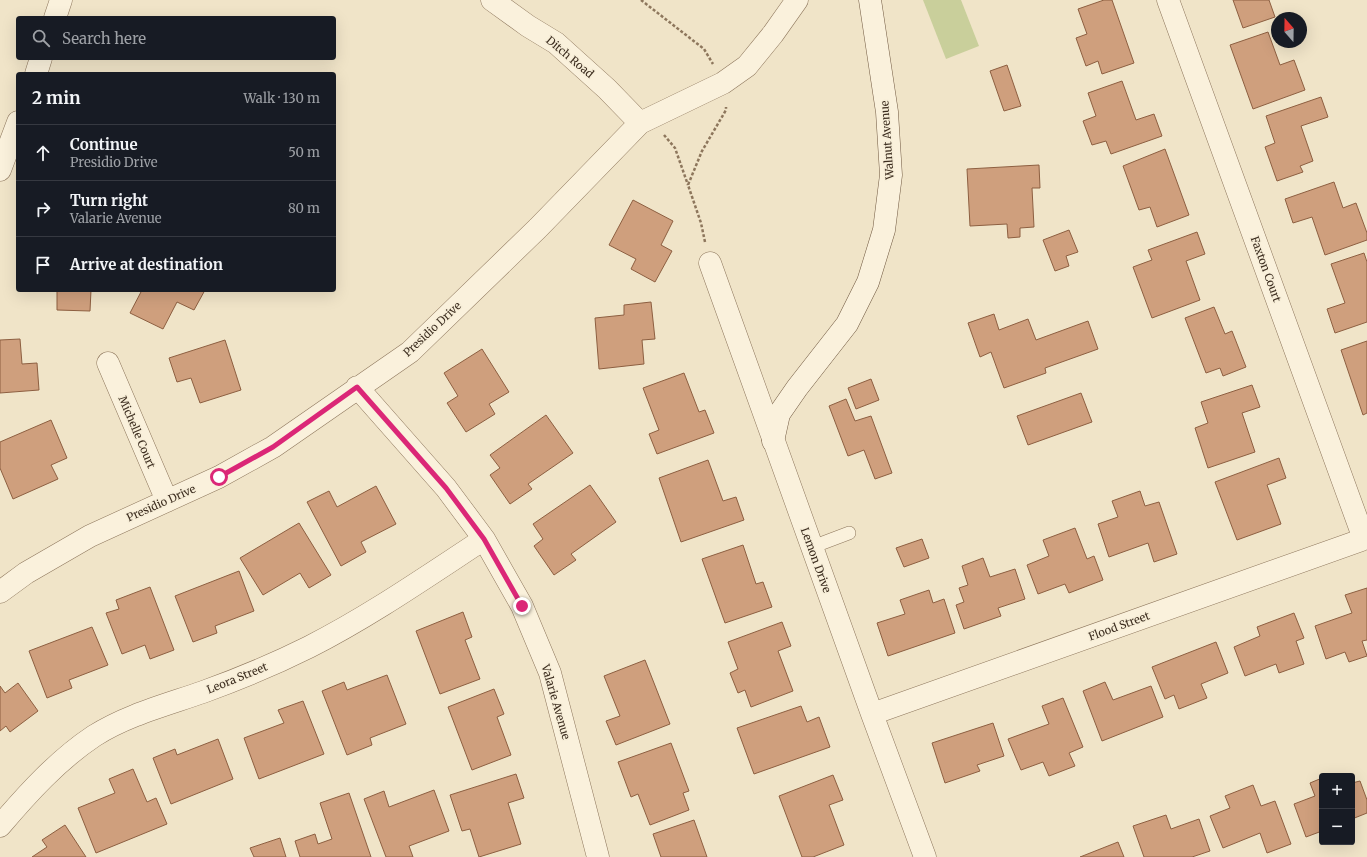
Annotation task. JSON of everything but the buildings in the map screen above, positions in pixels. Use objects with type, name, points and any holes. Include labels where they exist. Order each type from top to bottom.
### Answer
[{"type":"street","points":[[56,16],[61,0]]},
{"type":"street","name":"Ditch Road","points":[[492,0],[528,26],[556,43],[646,121]]},
{"type":"street","name":"Presidio Drive","points":[[0,592],[26,573],[90,536],[219,477],[273,447],[357,387],[410,352],[646,121],[723,83],[747,66],[773,34],[797,0]]},
{"type":"street","name":"Walnut Avenue","points":[[773,441],[778,414],[847,324],[868,282],[884,230],[891,174],[887,112],[870,0]]},
{"type":"street","name":"Faxton Court","points":[[1168,0],[1365,538]]},
{"type":"street","points":[[37,72],[40,60]]},
{"type":"street","points":[[0,170],[16,127]]},
{"type":"street","name":"Lemon Drive","points":[[710,263],[773,441],[925,857]]},
{"type":"street","name":"Michelle Court","points":[[108,363],[167,501]]},
{"type":"street","name":"Valarie Avenue","points":[[357,387],[446,488],[484,539],[522,606],[550,673],[598,857]]},
{"type":"street","name":"Flood Street","points":[[872,714],[1365,538]]},
{"type":"street","name":"Leora Street","points":[[0,826],[23,798],[67,757],[95,736],[134,716],[233,681],[309,647],[379,607],[484,539]]},
{"type":"lane","points":[[812,547],[849,533]]},
{"type":"path","points":[[646,121],[675,148],[688,185]]},
{"type":"green space","points":[[923,0],[961,0],[979,46],[946,59]]},
{"type":"route","points":[[219,477],[273,447],[357,387],[446,488],[484,539],[522,606]]}]
